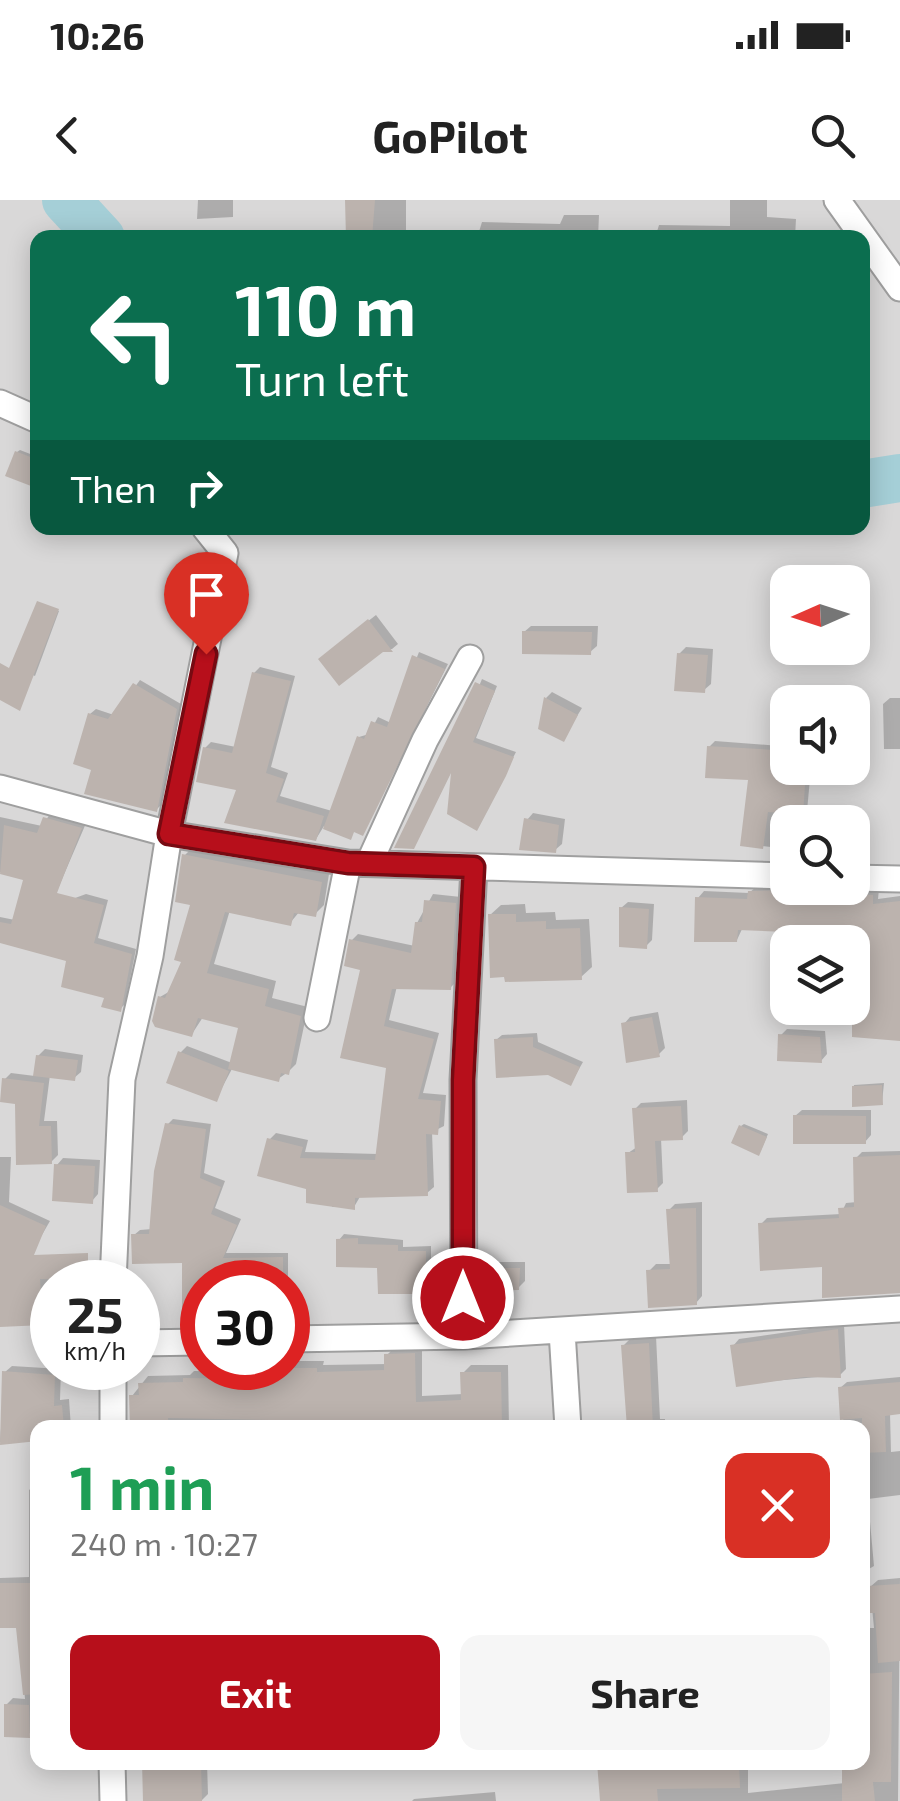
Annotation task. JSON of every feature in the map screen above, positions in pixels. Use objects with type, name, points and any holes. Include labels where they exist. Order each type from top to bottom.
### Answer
[{"type":"street","points":[[837,200],[858,230]]},
{"type":"street","points":[[870,246],[900,288]]},
{"type":"street","points":[[0,403],[30,416]]},
{"type":"street","points":[[113,1260],[122,1079],[150,956],[169,834],[225,553],[211,535]]},
{"type":"street","points":[[317,1018],[359,863],[470,658]]},
{"type":"street","points":[[0,788],[169,834],[359,863],[770,875]]},
{"type":"street","points":[[464,1336],[463,1080],[474,867]]},
{"type":"street","points":[[870,878],[900,879]]},
{"type":"street","points":[[310,1339],[464,1336],[900,1310]]},
{"type":"street","points":[[562,1331],[568,1420]]},
{"type":"street","points":[[112,1420],[113,1390]]},
{"type":"street","points":[[112,1770],[112,1801]]},
{"type":"shaded area","points":[[0,200],[900,200],[900,1801],[0,1801]]},
{"type":"building","points":[[345,200],[375,200],[373,230],[346,230]]},
{"type":"building","points":[[15,451],[30,457],[30,486],[5,476]]},
{"type":"building","points":[[37,601],[59,609],[20,711],[0,700],[0,663],[9,668]]},
{"type":"building","points":[[368,619],[393,652],[383,652],[339,686],[318,659]]},
{"type":"building","points":[[522,631],[592,632],[591,655],[522,654]]},
{"type":"building","points":[[677,653],[708,655],[705,693],[674,691]]},
{"type":"building","points":[[412,655],[445,669],[363,836],[354,832],[351,840],[323,829],[357,736],[364,739],[371,721],[387,727]]},
{"type":"building","points":[[252,672],[291,681],[266,773],[284,779],[276,802],[324,816],[316,841],[224,823],[236,790],[196,782],[203,747],[232,753]]},
{"type":"building","points":[[475,682],[495,691],[473,742],[514,757],[506,776],[477,831],[447,814],[451,773],[414,849],[394,848]]},
{"type":"building","points":[[133,683],[177,709],[157,812],[84,794],[91,770],[73,764],[88,713],[108,719]]},
{"type":"building","points":[[544,697],[578,715],[564,742],[538,729]]},
{"type":"building","points":[[707,746],[770,750],[770,785],[805,785],[804,805],[770,805],[763,849],[740,846],[748,780],[705,778]]},
{"type":"building","points":[[43,817],[82,828],[57,893],[104,905],[94,943],[132,954],[121,1012],[101,1007],[104,998],[61,987],[66,961],[0,943],[0,922],[11,924],[23,880],[0,874],[4,825],[37,833]]},
{"type":"building","points":[[524,818],[559,825],[556,853],[519,850]]},
{"type":"building","points":[[182,854],[322,882],[316,917],[294,913],[291,926],[225,912],[207,973],[269,989],[265,1006],[301,1016],[289,1075],[281,1073],[279,1082],[228,1069],[238,1028],[198,1018],[192,1037],[155,1027],[152,1021],[158,996],[165,998],[181,962],[174,960],[190,905],[175,902]]},
{"type":"building","points":[[748,891],[770,891],[770,905],[870,905],[870,895],[873,904],[900,901],[900,1041],[852,1037],[852,1025],[870,1025],[870,925],[770,925],[770,931],[738,930],[737,942],[694,942],[695,897],[747,899]]},
{"type":"building","points":[[424,900],[456,903],[451,990],[392,989],[384,1026],[434,1039],[418,1099],[441,1101],[438,1135],[426,1134],[428,1196],[355,1198],[355,1210],[306,1203],[306,1189],[257,1176],[267,1138],[303,1147],[300,1158],[375,1160],[386,1068],[340,1058],[360,970],[344,966],[349,939],[411,953],[415,922],[422,922]]},
{"type":"building","points":[[619,907],[649,909],[647,949],[619,947]]},
{"type":"building","points":[[488,914],[516,914],[516,922],[546,921],[546,929],[580,928],[582,980],[505,982],[504,977],[490,978]]},
{"type":"building","points":[[652,1017],[660,1057],[626,1063],[621,1023]]},
{"type":"building","points":[[778,1034],[820,1037],[822,1063],[777,1061]]},
{"type":"building","points":[[533,1037],[533,1047],[580,1067],[571,1086],[548,1075],[496,1078],[494,1039]]},
{"type":"building","points":[[178,1051],[229,1071],[217,1102],[166,1083]]},
{"type":"building","points":[[36,1055],[78,1060],[75,1081],[33,1076]]},
{"type":"building","points":[[2,1078],[44,1083],[39,1126],[51,1126],[52,1164],[16,1165],[15,1104],[0,1102]]},
{"type":"building","points":[[882,1085],[883,1105],[852,1107],[852,1086]]},
{"type":"building","points":[[681,1106],[683,1140],[655,1141],[658,1192],[627,1193],[625,1152],[635,1152],[632,1108]]},
{"type":"building","points":[[793,1115],[866,1116],[866,1144],[793,1144]]},
{"type":"building","points":[[165,1123],[206,1129],[200,1178],[221,1187],[211,1214],[237,1225],[223,1258],[283,1260],[160,1263],[160,1260],[132,1260],[131,1234],[149,1234],[154,1171]]},
{"type":"building","points":[[739,1125],[767,1137],[759,1156],[731,1143]]},
{"type":"building","points":[[900,1155],[900,1293],[822,1298],[822,1267],[760,1271],[758,1223],[839,1218],[838,1208],[854,1207],[853,1157]]},
{"type":"building","points":[[54,1164],[95,1166],[93,1204],[52,1201]]},
{"type":"building","points":[[0,1205],[46,1226],[34,1255],[88,1253],[88,1260],[30,1260],[30,1326],[0,1327]]},
{"type":"building","points":[[696,1208],[697,1305],[648,1308],[646,1270],[670,1269],[666,1209]]},
{"type":"building","points":[[358,1238],[358,1244],[398,1245],[398,1251],[426,1251],[426,1289],[417,1290],[418,1294],[378,1294],[377,1268],[336,1267],[336,1239]]},
{"type":"building","points":[[480,1268],[520,1268],[519,1290],[480,1291]]},
{"type":"building","points":[[838,1329],[841,1378],[804,1377],[736,1387],[730,1345]]},
{"type":"building","points":[[649,1343],[653,1420],[626,1420],[621,1345]]},
{"type":"building","points":[[415,1353],[416,1402],[461,1400],[460,1372],[501,1372],[502,1420],[130,1420],[129,1395],[139,1395],[139,1390],[160,1390],[160,1383],[180,1382],[180,1390],[310,1390],[310,1368],[317,1368],[317,1372],[384,1370],[384,1354]]},
{"type":"building","points":[[2,1371],[30,1373],[30,1390],[55,1390],[54,1406],[62,1405],[63,1420],[30,1420],[30,1442],[0,1445]]},
{"type":"building","points":[[900,1382],[900,1414],[885,1416],[886,1452],[870,1453],[870,1420],[840,1420],[838,1387]]},
{"type":"building","points":[[0,1583],[30,1583],[30,1695],[23,1695],[16,1628],[0,1628]]},
{"type":"building","points":[[900,1584],[900,1661],[878,1663],[870,1586]]},
{"type":"building","points":[[892,1672],[891,1782],[873,1782],[875,1801],[842,1801],[842,1770],[870,1770],[870,1673]]},
{"type":"building","points":[[4,1704],[29,1705],[30,1738],[4,1737]]},
{"type":"building","points":[[142,1770],[201,1770],[202,1801],[143,1801]]},
{"type":"building","points":[[598,1770],[739,1770],[740,1788],[657,1789],[658,1801],[600,1801]]},
{"type":"waterway","points":[[66,200],[94,230]]},
{"type":"waterway","points":[[870,483],[900,478]]},
{"type":"route","points":[[206,654],[169,834],[348,863],[474,867],[463,1080],[463,1298]]}]
